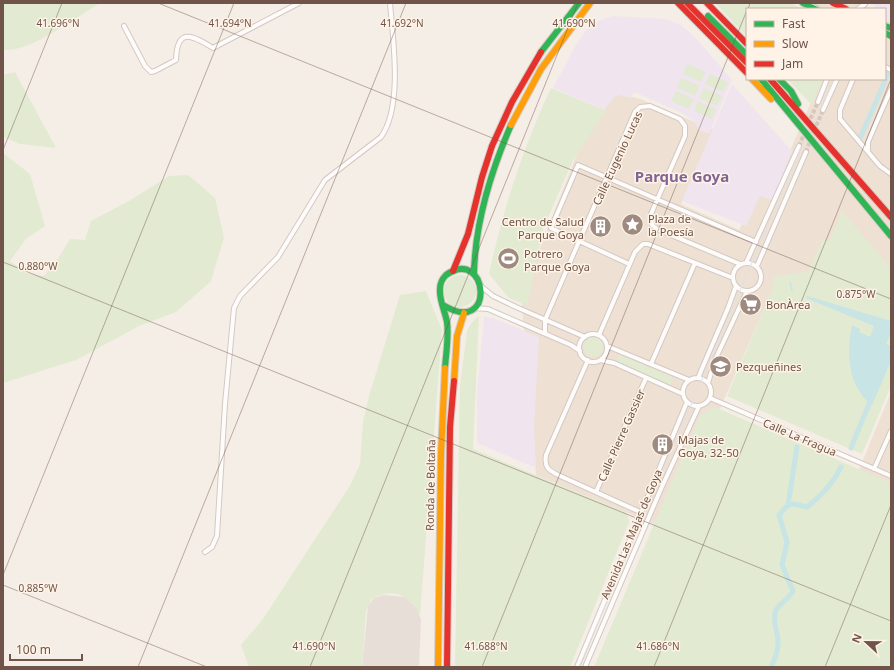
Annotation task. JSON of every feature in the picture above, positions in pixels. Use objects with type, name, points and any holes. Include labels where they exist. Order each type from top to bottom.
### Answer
[{"type":"main road","name":"Ronda de Boltaña","points":[[438,667],[441,454],[447,324],[439,294],[439,288],[444,278],[453,271],[467,238],[483,170],[516,92],[537,56],[579,3]]},
{"type":"main road","points":[[474,274],[475,246],[485,202],[508,128],[527,90],[547,58],[590,3]]},
{"type":"main road","points":[[678,3],[746,73]]},
{"type":"main road","points":[[687,3],[746,62]]},
{"type":"main road","points":[[695,3],[746,54]]},
{"type":"main road","points":[[706,3],[746,43]]},
{"type":"main road","points":[[804,3],[815,8]]},
{"type":"main road","points":[[833,3],[844,8]]},
{"type":"main road","points":[[753,80],[815,150],[826,158]]},
{"type":"main road","points":[[762,80],[891,236]]},
{"type":"main road","points":[[771,80],[806,118],[891,217]]},
{"type":"main road","points":[[780,80],[791,91],[806,118]]},
{"type":"main road","points":[[443,305],[453,312],[464,313],[474,308],[481,299],[482,287],[474,274],[468,271],[453,271]]},
{"type":"main road","name":"Ronda de Boltaña","points":[[446,667],[450,427],[457,336],[464,313]]},
{"type":"street","points":[[124,26],[145,66],[151,72],[176,60],[176,48],[180,41],[187,36],[193,37],[213,48],[299,3]]},
{"type":"street","points":[[205,552],[212,547],[217,536],[234,308],[240,296],[278,257],[325,180],[381,137],[388,127],[395,73],[390,3]]},
{"type":"street","points":[[859,8],[865,4],[864,8]]},
{"type":"street","points":[[818,102],[828,80]]},
{"type":"street","points":[[824,110],[837,80]]},
{"type":"street","points":[[853,80],[839,116],[842,122],[869,154],[880,166],[891,174]]},
{"type":"street","points":[[869,154],[868,142],[891,89]]},
{"type":"street","name":"Calle Eugenio Lucas","points":[[545,333],[545,320],[579,241],[635,112],[643,106],[650,106],[680,119],[685,126],[686,132],[651,214],[652,225],[657,229],[740,264]]},
{"type":"street","points":[[746,263],[799,146]]},
{"type":"street","points":[[599,335],[629,264],[637,249],[643,244],[648,244],[732,278],[736,286],[740,289],[747,291],[754,290],[760,283],[761,275],[757,266],[806,152]]},
{"type":"street","points":[[629,264],[551,228],[578,165],[756,242]]},
{"type":"street","points":[[651,364],[695,263]]},
{"type":"street","points":[[732,278],[735,269],[740,264],[746,263],[757,266]]},
{"type":"street","points":[[698,378],[736,286]]},
{"type":"street","points":[[482,287],[500,300],[585,337]]},
{"type":"street","points":[[708,383],[715,360],[747,291]]},
{"type":"street","points":[[474,308],[488,309],[545,333],[580,351]]},
{"type":"street","points":[[600,360],[605,355],[607,346],[605,340],[599,335],[591,334],[585,337],[581,342],[580,351],[582,356],[588,360],[600,360],[614,363],[683,394]]},
{"type":"street","points":[[607,346],[689,380],[698,378],[708,383],[711,389],[710,398],[705,404],[693,406],[687,402],[683,394],[684,387],[689,380]]},
{"type":"street","points":[[588,360],[546,455],[545,465],[547,470],[640,512]]},
{"type":"street","name":"Calle Pierre Gassier","points":[[596,492],[646,378]]},
{"type":"street","name":"Calle La Fragua","points":[[710,398],[891,475]]},
{"type":"street","name":"Avenida Las Majas de Goya","points":[[576,667],[687,402]]},
{"type":"street","name":"Avenida Las Majas de Goya","points":[[585,667],[610,606],[699,406]]},
{"type":"street","points":[[874,469],[891,431]]},
{"type":"shaded area","points":[[817,3],[858,3],[870,8],[814,8]]},
{"type":"shaded area","points":[[872,3],[891,3],[891,22],[886,20],[886,8],[876,8]]},
{"type":"shaded area","points":[[886,15],[891,17],[891,275],[817,275],[777,280],[718,413],[659,526],[536,475],[521,296],[593,113],[614,92],[640,99],[714,130],[681,204],[739,230],[758,192],[770,197],[821,80],[886,80]]},
{"type":"shaded area","points":[[613,16],[665,19],[681,25],[694,36],[732,80],[709,134],[699,130],[694,121],[682,113],[634,92],[630,98],[620,95],[614,97],[604,110],[553,88],[576,45],[586,30],[600,20]]},
{"type":"shaded area","points":[[732,84],[792,151],[772,200],[760,196],[746,226],[682,201]]},
{"type":"shaded area","points":[[484,316],[496,319],[539,337],[534,427],[536,468],[477,443],[477,394]]},
{"type":"shaded area","points":[[891,392],[891,487],[858,472]]},
{"type":"shaded area","points":[[384,595],[405,597],[417,608],[421,620],[419,667],[362,667],[368,606],[374,598]]},
{"type":"green space","points":[[3,3],[100,3],[53,33],[39,40],[26,46],[3,50]]},
{"type":"green space","points":[[715,3],[790,3],[802,8],[746,8],[746,36]]},
{"type":"green space","points":[[687,64],[706,72],[701,82],[683,74]]},
{"type":"green space","points":[[15,72],[56,148],[20,144],[3,137],[3,75]]},
{"type":"green space","points":[[710,74],[728,82],[723,92],[705,84]]},
{"type":"green space","points":[[681,78],[700,86],[695,96],[677,88]]},
{"type":"green space","points":[[788,80],[823,80],[812,105]]},
{"type":"green space","points":[[551,88],[606,111],[573,160],[543,229],[527,305],[509,298],[489,274],[507,202],[531,133]]},
{"type":"green space","points":[[704,88],[722,96],[717,106],[699,98]]},
{"type":"green space","points":[[676,91],[694,99],[689,109],[671,101]]},
{"type":"green space","points":[[698,101],[716,109],[712,119],[694,111]]},
{"type":"green space","points":[[3,153],[30,174],[45,226],[26,239],[10,261],[26,273],[44,276],[59,257],[70,239],[85,240],[91,221],[129,201],[169,176],[188,175],[215,198],[224,238],[211,281],[176,312],[139,326],[76,360],[3,383]]},
{"type":"green space","points":[[842,211],[891,268],[891,386],[862,454],[727,396],[773,288],[774,276],[808,272],[822,240],[829,242]]},
{"type":"green space","points":[[457,275],[463,275],[472,279],[476,291],[472,303],[463,307],[457,307],[448,303],[444,294],[444,288],[448,279]]},
{"type":"green space","points":[[426,291],[442,330],[420,615],[411,602],[400,595],[393,593],[386,594],[371,600],[366,611],[362,667],[249,667],[241,645],[263,619],[351,484],[360,464],[363,422],[369,396],[400,295]]},
{"type":"green space","points":[[479,316],[473,449],[627,513],[629,522],[570,667],[455,667],[460,386],[467,331],[472,322]]},
{"type":"green space","points":[[589,337],[597,337],[603,343],[603,351],[597,357],[589,357],[583,351],[583,343]]},
{"type":"green space","points":[[620,354],[673,378],[670,385],[617,362]]},
{"type":"green space","points":[[713,408],[717,408],[891,483],[891,667],[594,667],[700,415]]},
{"type":"water","points":[[807,296],[891,321],[891,333],[886,344],[891,346],[891,361],[872,405],[864,398],[854,379],[849,358],[849,347],[852,325],[860,329],[859,332],[870,337],[874,326],[806,298]]},
{"type":"waterway","points":[[886,79],[888,74]]},
{"type":"waterway","points":[[861,136],[885,80]]},
{"type":"waterway","points":[[790,282],[792,290]]},
{"type":"waterway","points":[[851,448],[871,399]]},
{"type":"waterway","points":[[788,505],[797,447]]},
{"type":"waterway","points":[[771,667],[778,647],[775,612],[793,591],[782,565],[787,542],[779,515],[788,505],[794,504],[807,507],[826,489],[841,467]]},
{"type":"tunnel","points":[[808,124],[818,102]]},
{"type":"tunnel","points":[[814,131],[823,110]]},
{"type":"tunnel","points":[[799,146],[805,132]]},
{"type":"tunnel","points":[[806,152],[811,139]]},
{"type":"tram line","points":[[810,3],[821,8]]},
{"type":"tram line","points":[[824,3],[835,8]]},
{"type":"tram line","points":[[821,109],[834,80]]},
{"type":"tram line","points":[[579,667],[801,148]]},
{"type":"traffic: fast","points":[[541,52],[579,3]]},
{"type":"traffic: fast","points":[[803,3],[815,8]]},
{"type":"traffic: fast","points":[[708,16],[746,54]]},
{"type":"traffic: fast","points":[[886,26],[891,28]]},
{"type":"traffic: fast","points":[[886,34],[891,36]]},
{"type":"traffic: fast","points":[[762,80],[891,236]]},
{"type":"traffic: fast","points":[[780,80],[791,91],[798,104]]},
{"type":"traffic: fast","points":[[474,274],[477,236],[485,198],[511,125]]},
{"type":"traffic: fast","points":[[443,305],[460,312],[472,310],[479,302],[480,291],[478,280],[471,272],[460,269],[446,275],[441,283],[440,297],[448,327],[445,368]]},
{"type":"traffic: slow","points":[[511,125],[541,69],[590,3]]},
{"type":"traffic: slow","points":[[753,80],[771,99]]},
{"type":"traffic: slow","points":[[454,381],[457,336],[464,313]]},
{"type":"traffic: slow","points":[[438,667],[441,454],[445,368]]},
{"type":"traffic: jam","points":[[678,3],[746,72]]},
{"type":"traffic: jam","points":[[687,3],[746,62]]},
{"type":"traffic: jam","points":[[707,3],[746,43]]},
{"type":"traffic: jam","points":[[833,3],[844,8]]},
{"type":"traffic: jam","points":[[453,271],[468,234],[482,177],[492,146],[512,102],[541,52]]},
{"type":"traffic: jam","points":[[771,80],[891,217]]},
{"type":"traffic: jam","points":[[447,667],[450,427],[454,381]]},
{"type":"place","name":"Plaza de la Poesía","points":[[633,224]]},
{"type":"place","name":"Centro de Salud Parque Goya","points":[[600,227]]},
{"type":"place","name":"Potrero Parque Goya","points":[[508,259]]},
{"type":"place","name":"BonÀrea","points":[[751,304]]},
{"type":"place","name":"Pezqueñines","points":[[720,366]]},
{"type":"place","name":"Majas de Goya, 32-50","points":[[662,445]]},
{"type":"district","name":"Parque Goya","points":[[682,176]]}]
